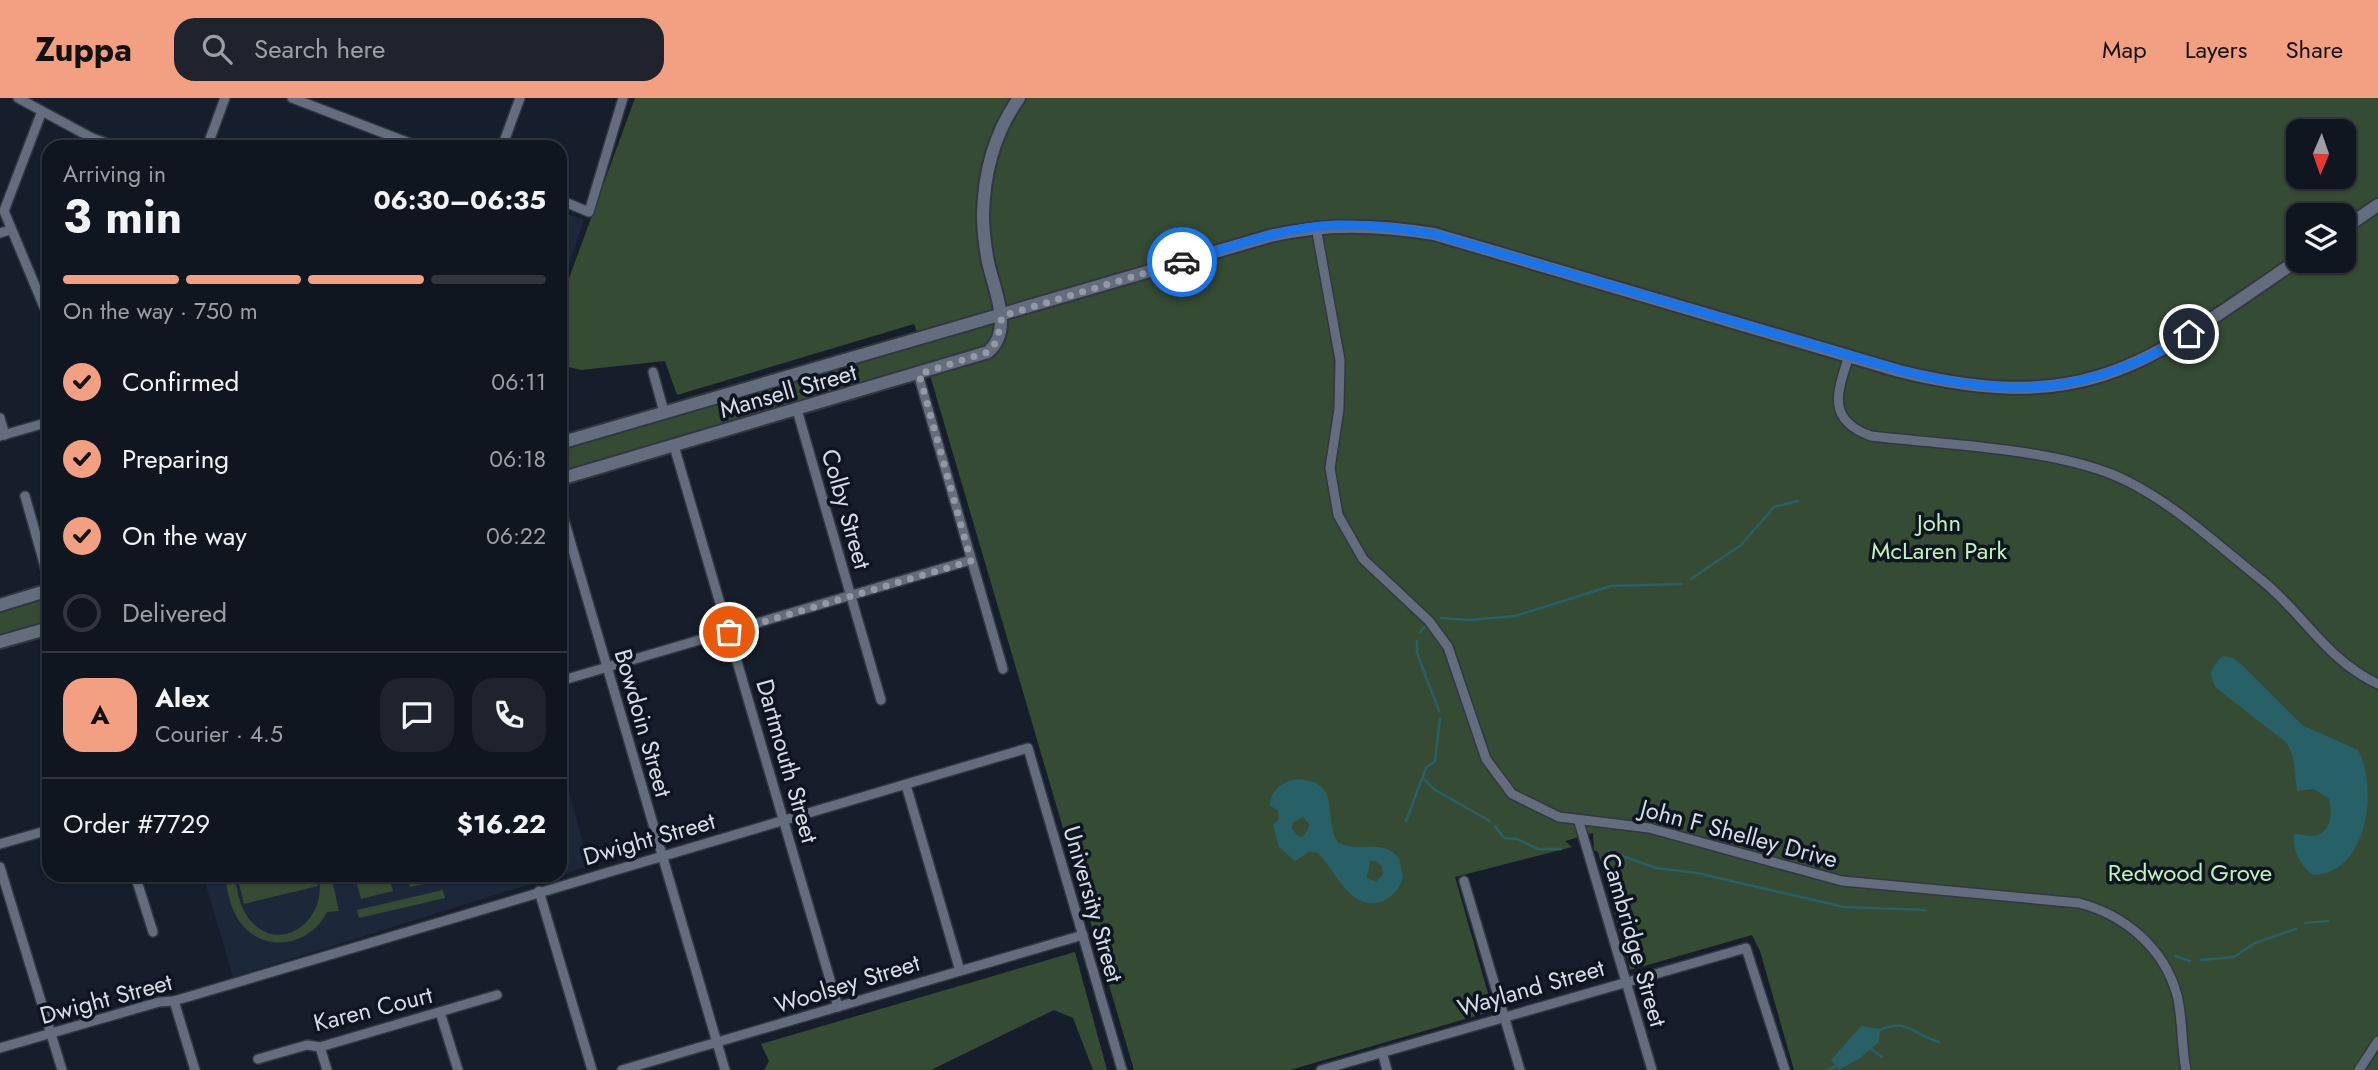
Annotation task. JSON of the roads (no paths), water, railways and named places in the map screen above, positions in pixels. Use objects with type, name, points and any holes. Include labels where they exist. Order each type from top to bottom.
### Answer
[{"type":"street","points":[[18,98],[102,140]]},
{"type":"street","points":[[210,140],[225,98]]},
{"type":"street","points":[[292,98],[402,140]]},
{"type":"street","points":[[505,140],[520,98]]},
{"type":"street","points":[[567,203],[589,212],[623,98]]},
{"type":"street","points":[[1002,316],[985,244],[984,194],[994,148],[1020,98]]},
{"type":"street","points":[[42,111],[4,211],[42,302]]},
{"type":"street","points":[[2356,220],[2378,205]]},
{"type":"street","name":"Mansell Street","points":[[567,441],[1270,236],[1315,227],[1368,225],[1434,234],[1849,356],[1935,379],[2013,389],[2063,386],[2104,376],[2148,358],[2286,268]]},
{"type":"street","name":"John F Shelley Drive","points":[[1315,227],[1340,360],[1339,401],[1330,468],[1334,501],[1345,531],[1373,571],[1429,621],[1448,647],[1479,744],[1502,783],[1526,803],[1559,817],[1579,822],[1649,828],[1842,881],[2079,903],[2097,908],[2130,926],[2164,964],[2177,994],[2186,1070]]},
{"type":"street","points":[[0,233],[10,230]]},
{"type":"street","name":"Mansell Street","points":[[567,477],[988,352],[997,341],[1002,316]]},
{"type":"street","points":[[1849,356],[1838,392],[1838,407],[1851,427],[1871,436],[2082,464],[2128,481],[2163,503],[2225,550],[2283,599],[2332,654],[2378,684]]},
{"type":"street","points":[[653,372],[664,412]]},
{"type":"street","points":[[919,374],[1003,669]]},
{"type":"street","name":"Colby Street","points":[[797,410],[881,701]]},
{"type":"street","points":[[0,418],[2,435],[42,424]]},
{"type":"street","name":"Dartmouth Street","points":[[674,446],[838,1007]]},
{"type":"street","points":[[25,496],[42,556]]},
{"type":"street","name":"Bowdoin Street","points":[[567,530],[725,1070]]},
{"type":"street","points":[[567,679],[971,561]]},
{"type":"street","points":[[0,605],[42,592]]},
{"type":"street","points":[[0,642],[42,630]]},
{"type":"street","name":"Dwight Street","points":[[0,1048],[159,1002],[174,1001],[1028,748]]},
{"type":"street","name":"University Street","points":[[1028,748],[1122,1070]]},
{"type":"street","points":[[906,785],[960,971]]},
{"type":"street","name":"Cambridge Street","points":[[1579,822],[1652,1070]]},
{"type":"street","points":[[0,844],[42,832]]},
{"type":"street","points":[[0,867],[62,1070]]},
{"type":"street","points":[[1464,881],[1520,1070]]},
{"type":"street","points":[[137,882],[153,932]]},
{"type":"street","points":[[539,891],[592,1070]]},
{"type":"street","name":"Woolsey Street","points":[[622,1070],[1083,935]]},
{"type":"street","name":"Wayland Street","points":[[1321,1070],[1746,948],[1750,952],[1784,1070]]},
{"type":"street","name":"Karen Court","points":[[258,1059],[307,1045],[320,1047],[497,995]]},
{"type":"street","points":[[174,1001],[195,1070]]},
{"type":"street","points":[[440,1012],[458,1070]]},
{"type":"street","points":[[2359,1070],[2378,1041]]},
{"type":"street","points":[[320,1047],[327,1070]]},
{"type":"street","points":[[1382,1052],[1387,1070]]},
{"type":"waterway","points":[[1691,579],[1741,545],[1774,507],[1798,501]]},
{"type":"waterway","points":[[1441,618],[1469,620],[1515,616],[1611,586],[1682,584]]},
{"type":"waterway","points":[[1420,632],[1424,627]]},
{"type":"waterway","points":[[1417,641],[1417,653],[1439,711]]},
{"type":"waterway","points":[[1406,821],[1426,768],[1435,761],[1440,719]]},
{"type":"waterway","points":[[1423,778],[1435,790],[1490,821]]},
{"type":"waterway","points":[[1495,826],[1504,838],[1517,839],[1538,849],[1561,849]]},
{"type":"waterway","points":[[1608,851],[1656,868],[1697,873],[1844,907],[1925,910]]},
{"type":"waterway","points":[[2305,923],[2328,921]]},
{"type":"waterway","points":[[2201,960],[2234,957],[2255,943],[2296,929]]},
{"type":"waterway","points":[[2175,956],[2190,961]]},
{"type":"waterway","points":[[1879,1030],[1904,1026],[1939,1042]]},
{"type":"waterway","points":[[1869,1047],[1882,1057]]},
{"type":"waterway","points":[[1828,1070],[1837,1066]]},
{"type":"park label","name":"John McLaren Park","points":[[1939,537]]},
{"type":"park label","name":"Redwood Grove","points":[[2190,873]]}]
